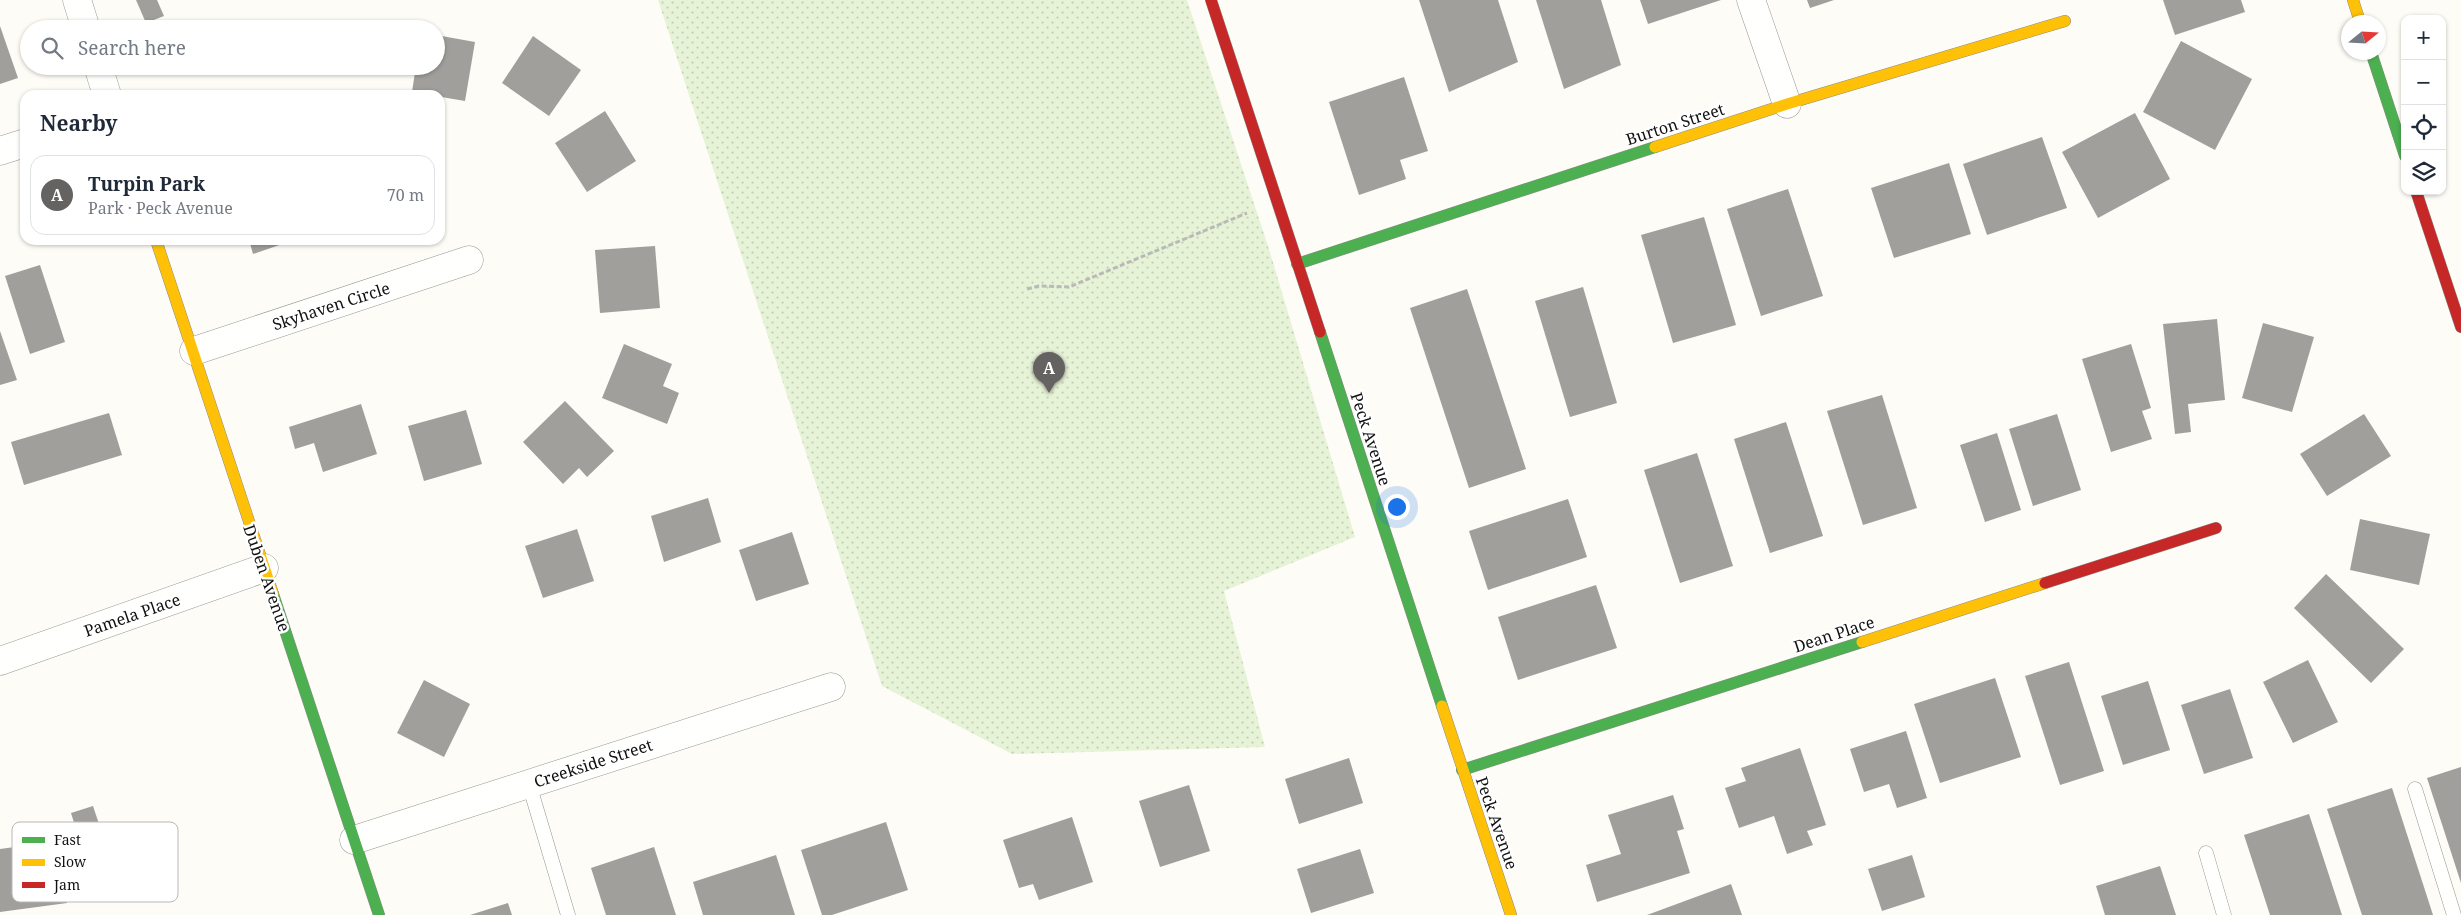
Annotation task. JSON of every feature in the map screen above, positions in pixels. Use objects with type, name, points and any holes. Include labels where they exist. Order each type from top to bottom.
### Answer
[{"type":"street","points":[[77,0],[83,20]]},
{"type":"street","name":"Peck Avenue","points":[[1211,0],[1511,915]]},
{"type":"street","points":[[1751,0],[1787,104]]},
{"type":"street","points":[[2353,0],[2358,15]]},
{"type":"street","name":"Burton Street","points":[[1297,264],[1787,104],[2065,21]]},
{"type":"street","points":[[2373,60],[2403,150]]},
{"type":"street","points":[[101,75],[106,90]]},
{"type":"street","points":[[0,151],[20,145]]},
{"type":"street","points":[[2417,195],[2461,327]]},
{"type":"street","name":"Duben Avenue","points":[[158,245],[379,915]]},
{"type":"street","name":"Skyhaven Circle","points":[[194,351],[469,260]]},
{"type":"street","name":"Dean Place","points":[[1462,770],[2216,528]]},
{"type":"street","name":"Pamela Place","points":[[0,661],[264,568]]},
{"type":"street","name":"Creekside Street","points":[[354,840],[832,687]]},
{"type":"lane","points":[[530,784],[568,915]]},
{"type":"lane","points":[[2415,789],[2454,915]]},
{"type":"lane","points":[[2206,853],[2224,915]]},
{"type":"path","points":[[1027,289],[1039,286],[1069,287],[1252,211]]},
{"type":"green space","points":[[658,0],[1187,0],[1269,249],[1355,537],[1224,591],[1265,747],[1012,754],[882,686]]},
{"type":"building","points":[[136,0],[157,0],[164,16],[154,20],[145,20]]},
{"type":"building","points":[[1419,0],[1498,0],[1518,62],[1449,92]]},
{"type":"building","points":[[1536,0],[1601,0],[1621,65],[1564,89]]},
{"type":"building","points":[[1640,0],[1721,0],[1648,24]]},
{"type":"building","points":[[1807,0],[1834,0],[1810,8]]},
{"type":"building","points":[[2163,0],[2241,0],[2245,12],[2175,35]]},
{"type":"building","points":[[0,26],[18,78],[0,84]]},
{"type":"building","points":[[533,36],[581,70],[549,116],[502,83]]},
{"type":"building","points":[[445,37],[475,42],[465,101],[445,98],[445,90],[412,90],[415,75],[445,75]]},
{"type":"building","points":[[2181,41],[2252,79],[2215,150],[2143,112]]},
{"type":"building","points":[[1404,77],[1428,151],[1400,160],[1406,179],[1359,195],[1329,102]]},
{"type":"building","points":[[605,111],[636,161],[587,192],[555,143]]},
{"type":"building","points":[[2135,113],[2170,179],[2098,218],[2062,152]]},
{"type":"building","points":[[2042,137],[2067,208],[1987,235],[1963,164]]},
{"type":"building","points":[[1949,163],[1971,234],[1894,258],[1871,188]]},
{"type":"building","points":[[1788,189],[1823,296],[1761,316],[1727,209]]},
{"type":"building","points":[[1704,217],[1736,325],[1673,343],[1641,235]]},
{"type":"building","points":[[250,245],[279,245],[253,254]]},
{"type":"building","points":[[655,246],[660,308],[600,313],[595,250]]},
{"type":"building","points":[[40,265],[65,342],[30,354],[5,276]]},
{"type":"building","points":[[1583,287],[1617,403],[1570,417],[1535,301]]},
{"type":"building","points":[[1467,289],[1526,469],[1469,488],[1410,308]]},
{"type":"building","points":[[2217,319],[2225,400],[2188,404],[2191,432],[2175,434],[2163,324]]},
{"type":"building","points":[[2263,323],[2314,337],[2292,412],[2242,398]]},
{"type":"building","points":[[0,331],[17,380],[0,385]]},
{"type":"building","points":[[624,344],[672,364],[663,386],[679,393],[667,424],[602,398]]},
{"type":"building","points":[[2131,344],[2151,408],[2142,411],[2152,439],[2111,452],[2082,359]]},
{"type":"building","points":[[1882,395],[1917,508],[1863,525],[1827,411]]},
{"type":"building","points":[[565,401],[614,451],[587,477],[579,468],[563,484],[523,442]]},
{"type":"building","points":[[361,404],[377,454],[323,472],[314,443],[295,449],[289,427]]},
{"type":"building","points":[[466,410],[482,464],[424,481],[408,426]]},
{"type":"building","points":[[109,413],[122,455],[24,485],[11,442]]},
{"type":"building","points":[[2057,414],[2081,490],[2033,506],[2009,429]]},
{"type":"building","points":[[2364,414],[2391,456],[2327,496],[2300,454]]},
{"type":"building","points":[[1786,422],[1823,536],[1770,553],[1734,439]]},
{"type":"building","points":[[1997,433],[2021,510],[1985,522],[1960,445]]},
{"type":"building","points":[[1697,453],[1733,566],[1680,583],[1644,470]]},
{"type":"building","points":[[708,498],[721,542],[664,562],[651,516]]},
{"type":"building","points":[[1568,499],[1587,557],[1488,590],[1469,531]]},
{"type":"building","points":[[2360,519],[2430,534],[2419,585],[2350,570]]},
{"type":"building","points":[[577,529],[594,581],[543,598],[525,546]]},
{"type":"building","points":[[792,532],[809,584],[756,601],[739,550]]},
{"type":"building","points":[[2326,574],[2404,649],[2371,683],[2294,608]]},
{"type":"building","points":[[1596,585],[1617,648],[1518,680],[1498,617]]},
{"type":"building","points":[[2308,660],[2338,722],[2293,743],[2263,682]]},
{"type":"building","points":[[2069,662],[2104,771],[2060,785],[2025,676]]},
{"type":"building","points":[[1995,678],[2021,757],[1940,783],[1914,704]]},
{"type":"building","points":[[424,680],[470,704],[444,757],[397,733]]},
{"type":"building","points":[[2148,681],[2170,750],[2123,765],[2101,696]]},
{"type":"building","points":[[2230,689],[2253,758],[2204,774],[2181,705]]},
{"type":"building","points":[[1906,731],[1927,798],[1897,808],[1889,784],[1864,792],[1850,749]]},
{"type":"building","points":[[1800,748],[1826,825],[1807,831],[1813,845],[1787,854],[1774,816],[1739,828],[1725,788],[1746,781],[1741,768]]},
{"type":"building","points":[[1349,758],[1363,803],[1299,824],[1285,779]]},
{"type":"building","points":[[2461,767],[2461,883],[2427,778]]},
{"type":"building","points":[[1189,785],[1210,851],[1160,867],[1139,801]]},
{"type":"building","points":[[2392,788],[2433,915],[2362,915],[2327,809]]},
{"type":"building","points":[[1673,795],[1684,829],[1677,831],[1690,873],[1597,902],[1586,865],[1621,854],[1608,815]]},
{"type":"building","points":[[93,806],[98,822],[74,822],[71,813]]},
{"type":"building","points":[[2309,814],[2342,915],[2270,915],[2244,835]]},
{"type":"building","points":[[1072,817],[1093,882],[1039,900],[1033,884],[1019,888],[1003,840]]},
{"type":"building","points":[[886,822],[908,890],[832,915],[822,915],[801,850]]},
{"type":"building","points":[[12,847],[12,902],[67,903],[0,912],[0,849]]},
{"type":"building","points":[[654,847],[676,915],[606,915],[591,868]]},
{"type":"building","points":[[1360,849],[1374,893],[1311,913],[1297,869]]},
{"type":"building","points":[[776,855],[795,915],[703,915],[693,882]]},
{"type":"building","points":[[1912,855],[1925,897],[1882,911],[1868,869]]},
{"type":"building","points":[[2160,866],[2176,915],[2105,915],[2096,886]]},
{"type":"building","points":[[1731,884],[1742,915],[1647,915]]},
{"type":"building","points":[[508,903],[512,915],[470,915]]},
{"type":"traffic: fast","points":[[2374,60],[2403,150]]},
{"type":"traffic: fast","points":[[1297,264],[1655,147]]},
{"type":"traffic: fast","points":[[1320,332],[1442,706]]},
{"type":"traffic: fast","points":[[273,594],[379,915]]},
{"type":"traffic: fast","points":[[1462,770],[1862,642]]},
{"type":"traffic: slow","points":[[2353,0],[2358,15]]},
{"type":"traffic: slow","points":[[1655,147],[1787,104],[2065,21]]},
{"type":"traffic: slow","points":[[158,245],[273,594]]},
{"type":"traffic: slow","points":[[1862,642],[2045,583]]},
{"type":"traffic: slow","points":[[1442,706],[1511,915]]},
{"type":"traffic: jam","points":[[1211,0],[1320,332]]},
{"type":"traffic: jam","points":[[2417,195],[2461,327]]},
{"type":"traffic: jam","points":[[2045,583],[2216,528]]},
{"type":"place","name":"Turpin Park","points":[[1049,393]]}]
